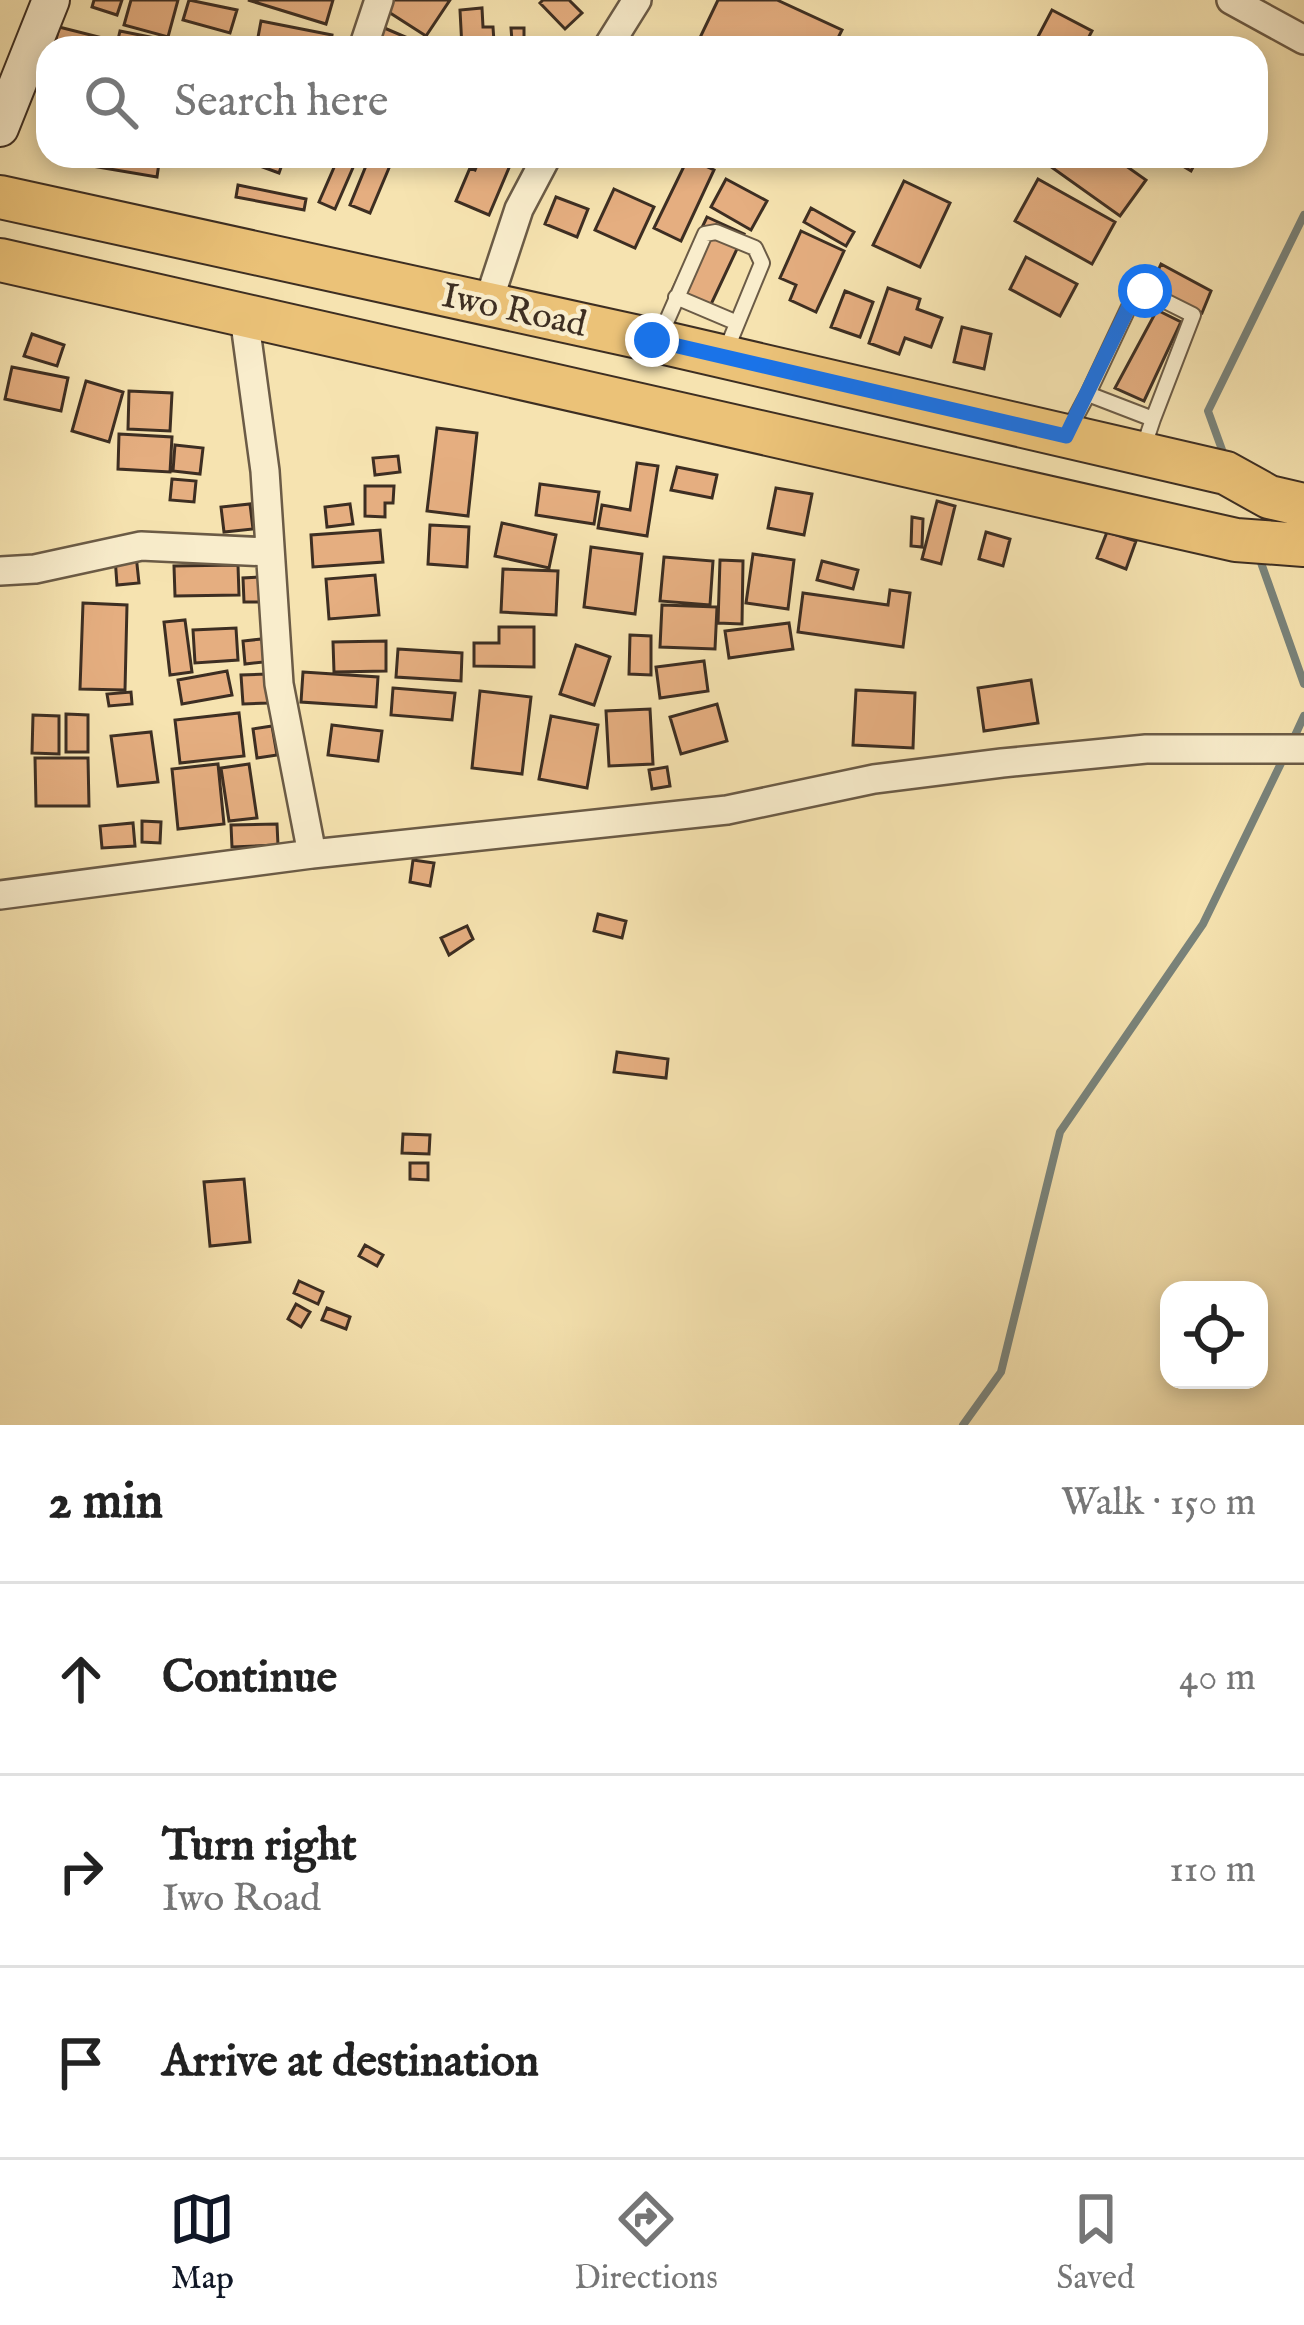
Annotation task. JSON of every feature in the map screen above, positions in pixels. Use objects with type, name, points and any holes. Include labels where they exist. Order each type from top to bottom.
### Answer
[{"type":"main road","name":"Iwo Road","points":[[0,197],[652,340],[730,340],[1066,436],[1147,436],[1226,473],[1290,522]]},
{"type":"main road","name":"Iwo Road","points":[[1,265],[1236,540],[1290,522]]},
{"type":"street","points":[[37,36],[51,0]]},
{"type":"street","points":[[367,36],[380,0]]},
{"type":"street","points":[[615,36],[637,0]]},
{"type":"street","points":[[1231,0],[1304,40]]},
{"type":"street","points":[[0,128],[36,38]]},
{"type":"street","points":[[487,307],[519,209],[541,168]]},
{"type":"street","points":[[244,316],[265,471],[279,684],[312,854]]},
{"type":"street","points":[[0,571],[35,569],[141,546],[269,552]]},
{"type":"street","points":[[0,895],[312,854],[727,810],[874,779],[1002,764],[1146,749],[1304,748]]},
{"type":"lane","points":[[652,340],[659,338],[676,297],[705,234],[716,232],[755,248],[762,263],[730,340],[676,297]]},
{"type":"lane","points":[[1066,436],[1135,294],[1145,291],[1192,315],[1147,436],[1088,394]]},
{"type":"building","points":[[94,0],[122,0],[117,15],[92,7]]},
{"type":"building","points":[[131,0],[178,0],[168,36],[124,25]]},
{"type":"building","points":[[189,0],[237,10],[230,33],[183,20]]},
{"type":"building","points":[[248,0],[333,0],[326,24]]},
{"type":"building","points":[[390,0],[450,0],[426,36],[384,9]]},
{"type":"building","points":[[569,0],[582,13],[565,29],[540,3]]},
{"type":"building","points":[[718,0],[777,0],[842,30],[839,36],[701,36]]},
{"type":"building","points":[[482,8],[483,27],[493,27],[494,36],[461,36],[460,10]]},
{"type":"building","points":[[1052,10],[1092,31],[1089,36],[1038,36]]},
{"type":"building","points":[[261,21],[332,35],[332,36],[258,36]]},
{"type":"building","points":[[59,27],[95,36],[57,36]]},
{"type":"building","points":[[382,27],[403,36],[378,36]]},
{"type":"building","points":[[511,28],[524,28],[524,36],[512,36]]},
{"type":"building","points":[[104,168],[158,168],[157,177]]},
{"type":"building","points":[[334,168],[353,168],[335,209],[319,202]]},
{"type":"building","points":[[365,168],[389,168],[370,213],[350,205]]},
{"type":"building","points":[[470,168],[509,168],[489,215],[456,201]]},
{"type":"building","points":[[683,168],[714,170],[681,241],[654,228]]},
{"type":"building","points":[[1053,168],[1129,168],[1146,180],[1120,216]]},
{"type":"building","points":[[726,179],[767,201],[751,230],[711,207]]},
{"type":"building","points":[[1038,179],[1115,222],[1092,264],[1015,221]]},
{"type":"building","points":[[904,181],[950,203],[920,267],[873,245]]},
{"type":"building","points":[[238,185],[306,199],[304,210],[236,197]]},
{"type":"building","points":[[614,189],[654,207],[635,248],[595,230]]},
{"type":"building","points":[[556,197],[588,209],[577,237],[545,224]]},
{"type":"building","points":[[811,208],[854,232],[846,246],[804,222]]},
{"type":"building","points":[[707,217],[744,234],[706,315],[669,297]]},
{"type":"building","points":[[801,231],[844,251],[816,312],[790,300],[796,285],[780,278]]},
{"type":"building","points":[[1026,257],[1077,284],[1060,316],[1010,289]]},
{"type":"building","points":[[1161,264],[1211,291],[1202,313],[1151,286]]},
{"type":"building","points":[[888,288],[920,299],[917,309],[942,318],[931,347],[905,338],[899,354],[869,343]]},
{"type":"building","points":[[845,291],[873,302],[860,337],[831,327]]},
{"type":"building","points":[[1157,310],[1181,322],[1144,401],[1115,388]]},
{"type":"building","points":[[962,327],[991,334],[984,369],[954,362]]},
{"type":"building","points":[[32,334],[64,345],[57,366],[24,356]]},
{"type":"building","points":[[12,367],[68,378],[61,411],[5,399]]},
{"type":"building","points":[[86,381],[123,392],[109,442],[72,431]]},
{"type":"building","points":[[129,391],[172,393],[170,431],[128,429]]},
{"type":"building","points":[[437,428],[477,433],[468,516],[427,511]]},
{"type":"building","points":[[119,434],[172,437],[170,472],[118,469]]},
{"type":"building","points":[[175,445],[203,448],[200,474],[173,471]]},
{"type":"building","points":[[398,456],[400,472],[375,475],[373,458]]},
{"type":"building","points":[[637,463],[658,466],[647,536],[598,528],[602,505],[630,510]]},
{"type":"building","points":[[677,467],[717,475],[712,498],[671,490]]},
{"type":"building","points":[[172,479],[196,481],[194,502],[170,500]]},
{"type":"building","points":[[540,484],[599,492],[594,524],[536,515]]},
{"type":"building","points":[[365,486],[394,486],[393,503],[385,503],[385,517],[365,516]]},
{"type":"building","points":[[776,488],[812,494],[804,535],[768,528]]},
{"type":"building","points":[[937,501],[955,506],[941,564],[922,559]]},
{"type":"building","points":[[250,504],[253,529],[224,532],[221,507]]},
{"type":"building","points":[[350,504],[353,524],[327,527],[325,507]]},
{"type":"building","points":[[912,517],[923,519],[922,547],[911,546]]},
{"type":"building","points":[[502,523],[556,535],[549,568],[495,556]]},
{"type":"building","points":[[430,525],[469,527],[467,567],[428,564]]},
{"type":"building","points":[[380,530],[383,562],[313,567],[311,535]]},
{"type":"building","points":[[986,532],[1010,539],[1003,566],[979,559]]},
{"type":"building","points":[[1107,532],[1136,541],[1126,569],[1097,558]]},
{"type":"building","points":[[591,547],[642,554],[635,614],[584,607]]},
{"type":"building","points":[[753,554],[794,560],[788,609],[746,603]]},
{"type":"building","points":[[136,555],[139,583],[117,585],[115,557]]},
{"type":"building","points":[[664,557],[713,561],[710,605],[660,601]]},
{"type":"building","points":[[720,560],[743,561],[742,624],[718,623]]},
{"type":"building","points":[[822,561],[858,570],[853,589],[817,580]]},
{"type":"building","points":[[238,565],[239,595],[175,596],[174,566]]},
{"type":"building","points":[[503,569],[558,571],[556,615],[501,612]]},
{"type":"building","points":[[375,575],[379,615],[329,619],[326,579]]},
{"type":"building","points":[[259,577],[260,602],[244,602],[243,578]]},
{"type":"building","points":[[890,590],[910,593],[903,647],[798,632],[803,593],[888,605]]},
{"type":"building","points":[[83,603],[127,605],[125,690],[80,689]]},
{"type":"building","points":[[662,605],[717,607],[715,649],[660,647]]},
{"type":"building","points":[[185,620],[192,672],[170,675],[164,622]]},
{"type":"building","points":[[789,623],[793,649],[729,658],[725,631]]},
{"type":"building","points":[[499,627],[534,627],[534,667],[474,666],[474,643],[499,643]]},
{"type":"building","points":[[236,628],[238,660],[195,663],[193,630]]},
{"type":"building","points":[[630,635],[651,636],[651,675],[629,674]]},
{"type":"building","points":[[262,639],[264,662],[245,664],[243,641]]},
{"type":"building","points":[[386,641],[386,671],[334,672],[333,642]]},
{"type":"building","points":[[576,645],[610,657],[594,705],[560,694]]},
{"type":"building","points":[[398,649],[462,653],[461,681],[396,677]]},
{"type":"building","points":[[704,661],[708,691],[660,698],[656,667]]},
{"type":"building","points":[[227,671],[232,695],[182,704],[178,680]]},
{"type":"building","points":[[303,672],[378,677],[376,707],[301,702]]},
{"type":"building","points":[[266,674],[268,703],[243,704],[241,675]]},
{"type":"building","points":[[1031,680],[1038,723],[984,731],[978,688]]},
{"type":"building","points":[[393,688],[455,693],[452,720],[391,715]]},
{"type":"building","points":[[856,690],[915,693],[913,748],[853,745]]},
{"type":"building","points":[[480,691],[531,697],[522,774],[472,768]]},
{"type":"building","points":[[131,692],[132,704],[109,706],[107,694]]},
{"type":"building","points":[[717,704],[727,741],[681,754],[670,717]]},
{"type":"building","points":[[650,709],[653,764],[609,766],[606,711]]},
{"type":"building","points":[[239,713],[244,756],[180,763],[175,720]]},
{"type":"building","points":[[66,714],[88,715],[88,752],[66,752]]},
{"type":"building","points":[[33,715],[59,716],[59,754],[32,753]]},
{"type":"building","points":[[551,716],[598,725],[587,788],[539,779]]},
{"type":"building","points":[[332,725],[382,731],[378,761],[328,755]]},
{"type":"building","points":[[272,726],[277,755],[257,758],[253,729]]},
{"type":"building","points":[[151,732],[158,782],[118,786],[111,736]]},
{"type":"building","points":[[35,758],[88,758],[89,806],[36,806]]},
{"type":"building","points":[[218,764],[224,824],[178,829],[172,769]]},
{"type":"building","points":[[249,764],[257,818],[229,821],[221,768]]},
{"type":"building","points":[[667,767],[670,786],[652,789],[649,770]]},
{"type":"building","points":[[142,821],[161,822],[160,843],[142,842]]},
{"type":"building","points":[[133,823],[135,846],[102,848],[100,826]]},
{"type":"building","points":[[277,824],[278,845],[232,847],[231,825]]},
{"type":"building","points":[[413,860],[434,863],[430,886],[410,882]]},
{"type":"building","points":[[598,914],[626,921],[622,938],[594,931]]},
{"type":"building","points":[[467,926],[473,939],[449,955],[441,938]]},
{"type":"building","points":[[617,1052],[668,1059],[666,1078],[614,1072]]},
{"type":"building","points":[[403,1134],[430,1135],[429,1154],[402,1153]]},
{"type":"building","points":[[410,1163],[428,1163],[428,1180],[410,1179]]},
{"type":"building","points":[[244,1179],[250,1242],[210,1246],[204,1182]]},
{"type":"building","points":[[365,1245],[383,1255],[377,1266],[359,1256]]},
{"type":"building","points":[[299,1281],[323,1292],[318,1304],[294,1293]]},
{"type":"building","points":[[296,1304],[310,1312],[301,1327],[288,1319]]},
{"type":"building","points":[[327,1308],[350,1317],[346,1329],[322,1320]]},
{"type":"waterway","points":[[1225,458],[1208,411],[1304,215]]},
{"type":"waterway","points":[[1259,557],[1304,684]]},
{"type":"waterway","points":[[1292,742],[1304,716]]},
{"type":"waterway","points":[[963,1425],[1001,1372],[1060,1132],[1203,924],[1285,755]]},
{"type":"route","points":[[652,340],[1066,436],[1135,294],[1145,291]]}]
